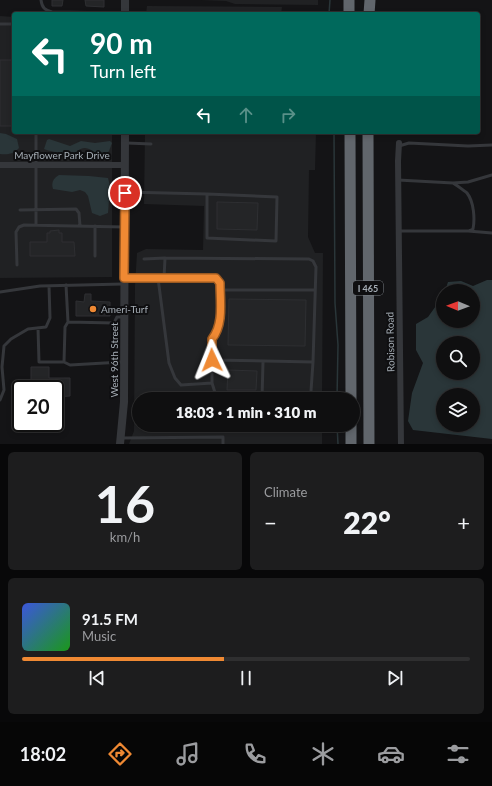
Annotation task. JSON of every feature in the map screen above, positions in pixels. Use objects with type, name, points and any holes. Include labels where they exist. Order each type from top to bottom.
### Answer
[{"type":"highway","points":[[348,0],[349,12]]},
{"type":"highway","points":[[368,12],[369,0]]},
{"type":"highway","name":"I 465","points":[[350,134],[351,392]]},
{"type":"highway","name":"I 465","points":[[368,134],[369,444]]},
{"type":"highway","points":[[351,432],[351,444]]},
{"type":"street","points":[[125,0],[125,12]]},
{"type":"street","name":"West 96th Street","points":[[120,441],[124,411],[125,134]]},
{"type":"street","name":"Robison Road","points":[[399,145],[398,231],[401,444]]},
{"type":"street","name":"Mayflower Park Drive","points":[[0,165],[125,165]]},
{"type":"lane","points":[[41,0],[42,6],[46,10],[52,12]]},
{"type":"lane","points":[[0,24],[12,24]]},
{"type":"lane","points":[[36,134],[36,225]]},
{"type":"lane","points":[[125,143],[152,144]]},
{"type":"lane","points":[[399,145],[409,143],[468,146],[492,145]]},
{"type":"lane","points":[[398,180],[453,183],[468,182],[492,176]]},
{"type":"lane","points":[[453,183],[467,194],[471,201],[474,225],[473,229],[468,231]]},
{"type":"lane","points":[[125,192],[207,194],[277,197],[276,241],[207,238],[207,194]]},
{"type":"lane","points":[[20,210],[76,210],[79,213],[80,226]]},
{"type":"lane","points":[[17,265],[17,230],[19,227],[24,225],[125,227]]},
{"type":"lane","points":[[95,226],[95,256]]},
{"type":"lane","points":[[398,231],[468,231],[492,233]]},
{"type":"lane","points":[[144,258],[309,259],[313,261],[316,267],[311,392]]},
{"type":"lane","points":[[164,278],[165,258]]},
{"type":"lane","points":[[158,278],[169,363],[175,378],[181,385],[212,383]]},
{"type":"lane","points":[[0,292],[49,286],[158,278],[216,278],[220,283],[220,322],[217,333],[212,339],[212,383],[215,392]]},
{"type":"lane","points":[[64,362],[65,327],[68,322],[66,285]]},
{"type":"lane","points":[[0,400],[4,390],[2,367],[4,346],[11,339],[28,329],[46,327],[50,318],[49,286]]},
{"type":"lane","points":[[220,290],[315,290]]},
{"type":"lane","points":[[68,322],[114,323],[117,317],[124,317]]},
{"type":"lane","points":[[38,328],[39,362],[64,362],[70,365],[124,361]]},
{"type":"lane","points":[[212,360],[313,362]]},
{"type":"lane","points":[[262,392],[263,362]]},
{"type":"lane","points":[[120,441],[223,437],[223,444]]},
{"type":"shaded area","points":[[201,0],[318,0],[318,5],[235,4],[226,1]]},
{"type":"shaded area","points":[[147,6],[282,7],[281,12],[146,12]]},
{"type":"shaded area","points":[[0,16],[12,17],[12,134],[112,134],[112,277],[0,278]]},
{"type":"shaded area","points":[[0,133],[17,139],[19,148],[15,152],[10,154],[0,154]]},
{"type":"shaded area","points":[[145,134],[316,134],[315,170],[309,170],[308,237],[315,253],[323,253],[322,392],[134,392],[135,286],[137,253],[146,249],[203,250],[204,206],[144,204]]},
{"type":"shaded area","points":[[49,139],[70,146],[81,141],[95,143],[110,141],[112,143],[106,154],[99,154],[85,148],[67,154],[44,149],[47,140]]},
{"type":"shaded area","points":[[59,175],[108,178],[110,186],[108,213],[100,216],[92,213],[88,196],[85,192],[80,190],[72,192],[53,189],[53,181]]},
{"type":"shaded area","points":[[487,280],[492,280],[492,439],[413,430],[408,421],[412,393],[423,363],[416,350],[416,324],[428,317],[436,306],[436,328],[480,328],[480,284],[478,284]]},
{"type":"shaded area","points":[[461,281],[468,284],[447,284],[448,282]]},
{"type":"shaded area","points":[[134,432],[322,432],[322,444],[129,444]]},
{"type":"building","points":[[52,0],[63,0],[62,6],[52,6]]},
{"type":"building","points":[[85,0],[104,0],[104,7],[86,6]]},
{"type":"building","points":[[0,60],[12,60],[12,126],[0,126]]},
{"type":"building","points":[[217,202],[258,203],[257,230],[217,229]]},
{"type":"building","points":[[59,230],[59,233],[62,233],[62,242],[74,242],[75,256],[30,256],[30,242],[47,242],[47,233],[50,233],[50,231]]},
{"type":"building","name":"Ameri-Turf","points":[[85,294],[91,294],[91,301],[110,302],[110,316],[76,316],[76,301],[84,302]]},
{"type":"building","points":[[229,299],[306,300],[305,346],[228,345]]},
{"type":"building","points":[[31,367],[49,367],[49,378],[70,378],[70,396],[64,396],[64,380],[31,380]]},
{"type":"building","points":[[228,370],[257,371],[256,390],[227,390]]},
{"type":"waterway","points":[[329,12],[330,0]]},
{"type":"waterway","points":[[334,134],[335,303],[338,345],[337,392]]},
{"type":"waterway","points":[[337,432],[338,444]]},
{"type":"place","name":"Ameri-Turf","points":[[93,309]]},
{"type":"route","points":[[125,193],[124,278],[216,278],[220,283],[220,322],[217,333],[212,339],[212,360]]}]
